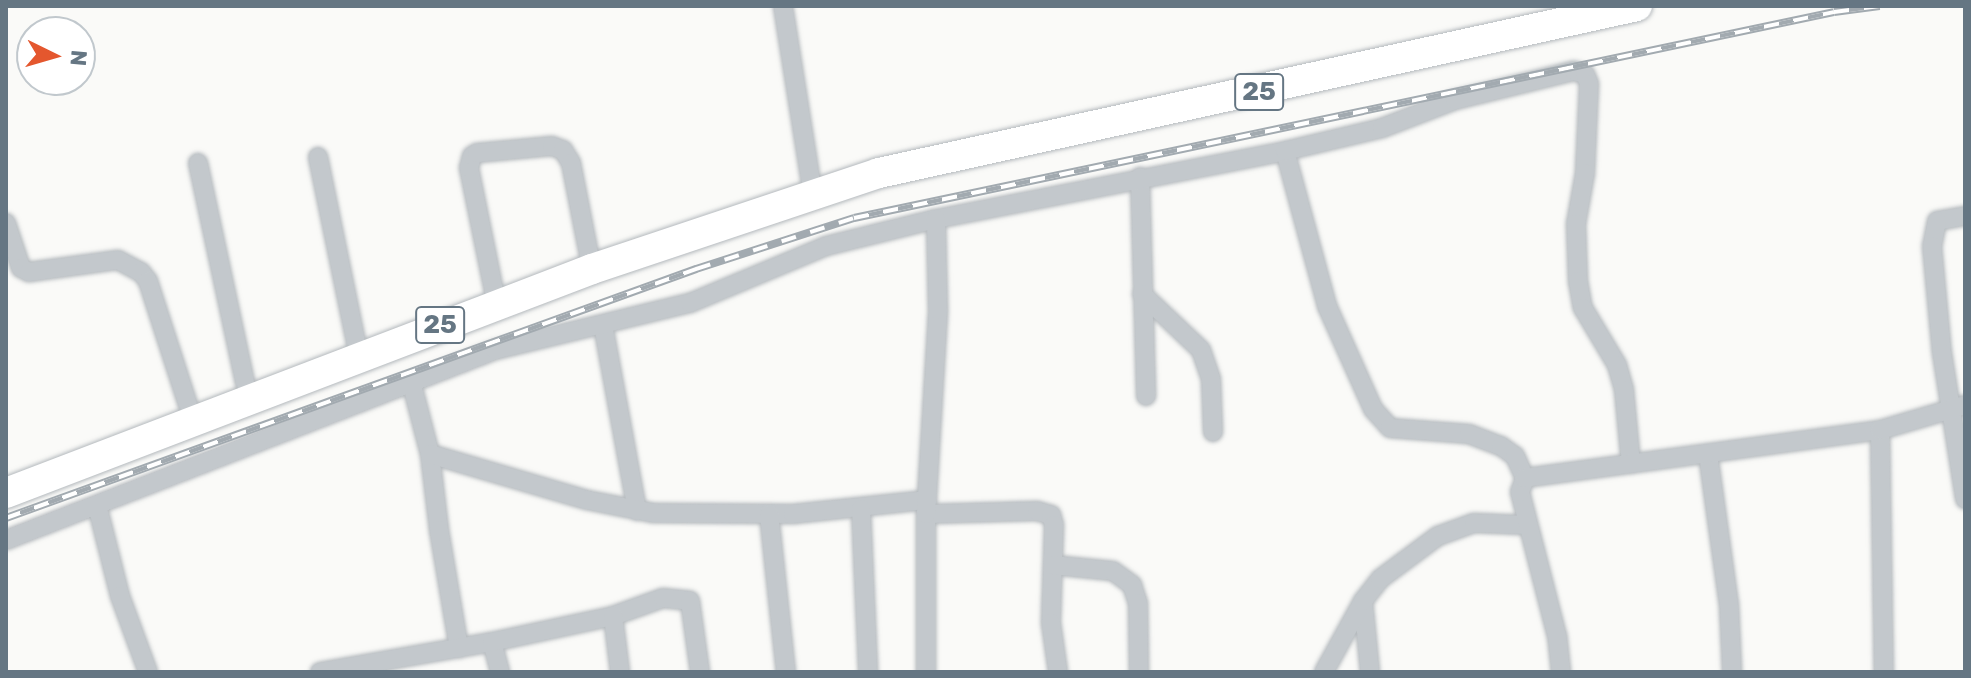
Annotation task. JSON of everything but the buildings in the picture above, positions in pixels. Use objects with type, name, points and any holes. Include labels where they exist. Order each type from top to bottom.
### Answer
[{"type":"highway","name":"25","points":[[6,493],[592,269],[879,173],[1637,6]]},
{"type":"highway","name":"25","points":[[6,471],[77,449],[589,255],[811,182],[854,171],[879,173]]},
{"type":"street","points":[[783,6],[811,182]]},
{"type":"street","points":[[6,540],[412,385],[495,350],[690,303],[826,246],[936,219],[1285,151],[1382,128],[1455,100],[1574,71],[1587,75],[1585,173],[1576,224],[1578,281],[1583,308],[1617,365],[1624,390],[1631,464]]},
{"type":"street","points":[[494,291],[469,168],[472,156],[477,153],[552,146],[563,150],[571,163],[589,255]]},
{"type":"street","points":[[1285,151],[1327,306],[1373,409],[1390,428],[1469,434],[1501,446],[1515,456],[1525,478],[1520,492],[1551,608],[1561,672]]},
{"type":"street","points":[[318,157],[356,342]]},
{"type":"street","points":[[198,163],[245,383]]},
{"type":"street","points":[[1140,177],[1146,396]]},
{"type":"street","points":[[1965,216],[1940,218],[1933,229],[1942,353],[1958,406],[1965,499]]},
{"type":"street","points":[[926,672],[926,507],[938,310],[936,219]]},
{"type":"street","points":[[6,223],[21,268],[29,272],[118,260],[141,272],[148,281],[188,405]]},
{"type":"street","points":[[1142,294],[1201,350],[1211,379],[1213,432]]},
{"type":"street","points":[[603,325],[637,511]]},
{"type":"street","points":[[412,385],[430,454],[459,648]]},
{"type":"street","points":[[1525,478],[1880,430],[1958,406]]},
{"type":"street","points":[[1880,430],[1884,672]]},
{"type":"street","points":[[430,454],[587,500],[637,511],[769,514],[926,507],[1051,515],[1054,525],[1051,623],[1058,672]]},
{"type":"street","points":[[1708,454],[1729,605],[1732,672]]},
{"type":"street","points":[[97,505],[120,596],[148,672]]},
{"type":"street","points":[[861,509],[868,672]]},
{"type":"street","points":[[769,514],[786,672]]},
{"type":"street","points":[[1324,672],[1363,601],[1380,579],[1438,536],[1458,527],[1497,522],[1527,525]]},
{"type":"street","points":[[1053,565],[1113,571],[1132,585],[1138,603],[1139,672]]},
{"type":"street","points":[[320,672],[492,642],[613,616],[663,598],[690,601],[700,672]]},
{"type":"street","points":[[1363,601],[1370,672]]},
{"type":"street","points":[[613,616],[620,672]]},
{"type":"street","points":[[492,642],[500,672]]},
{"type":"railway","points":[[6,518],[696,269],[854,218],[1834,12],[1880,6]]}]
